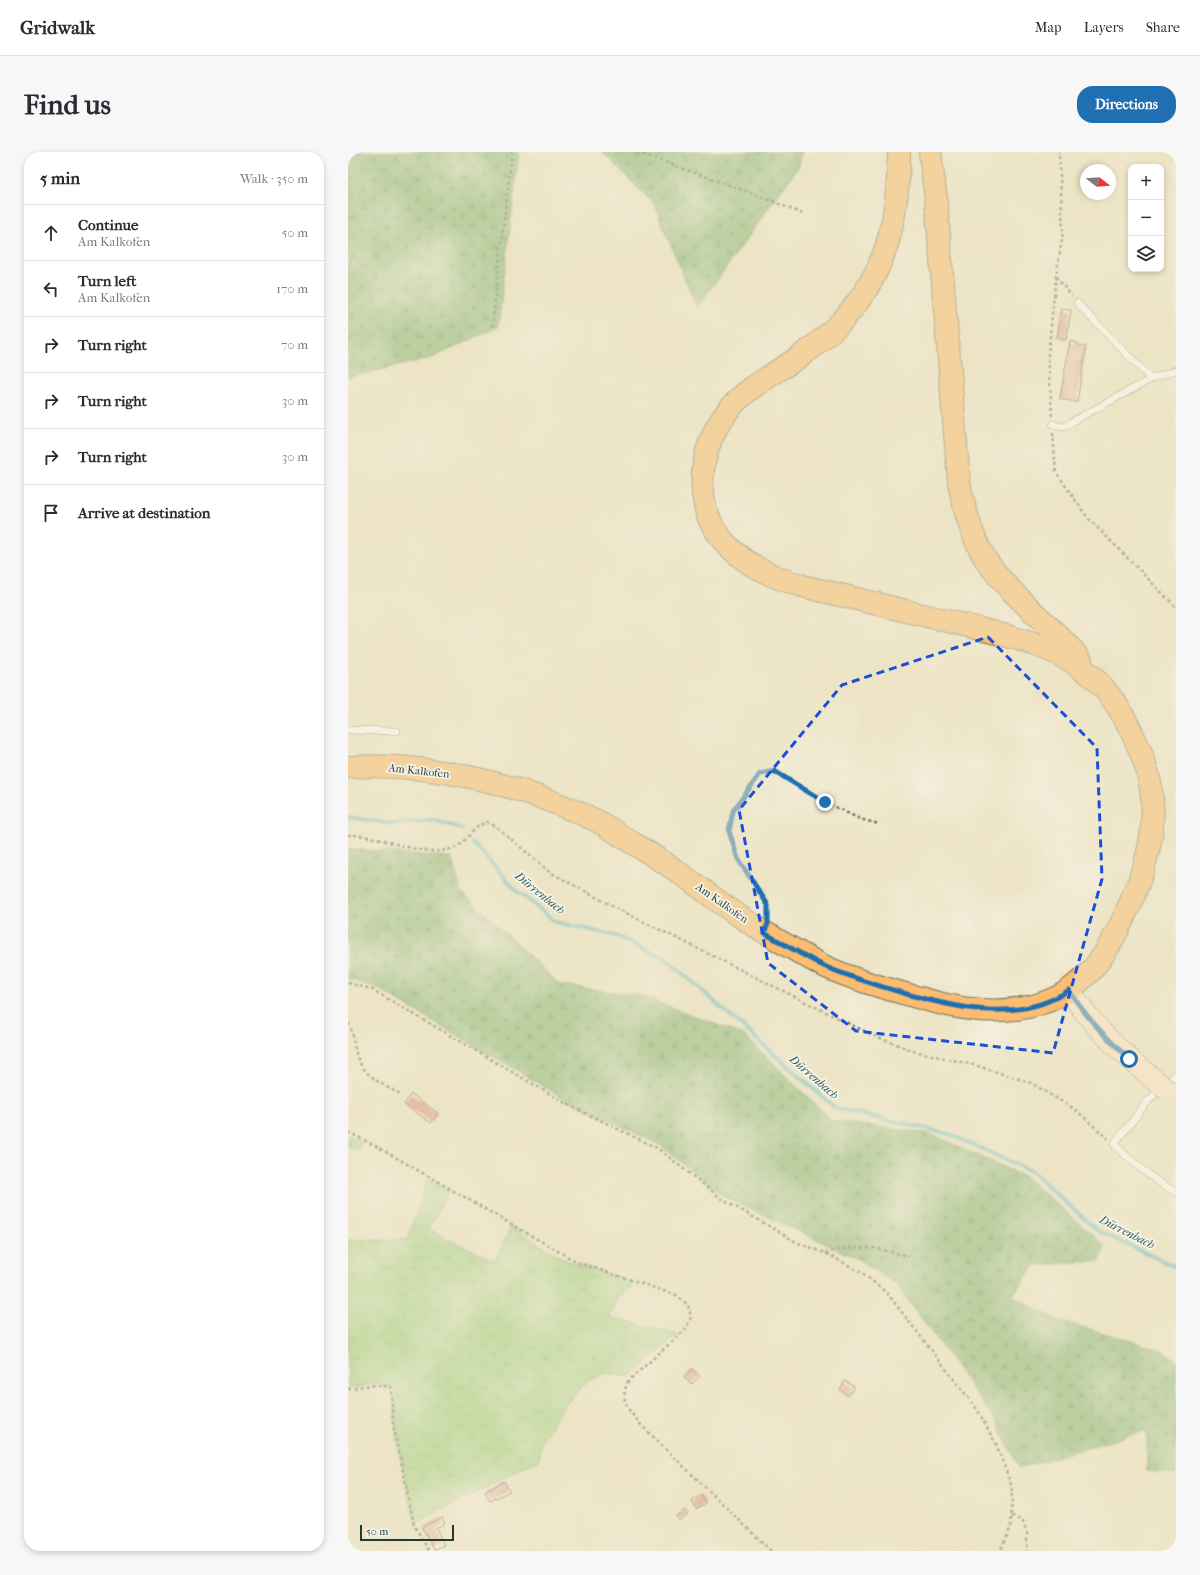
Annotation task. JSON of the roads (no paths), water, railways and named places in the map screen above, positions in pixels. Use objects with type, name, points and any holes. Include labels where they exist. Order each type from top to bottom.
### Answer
[{"type":"main road","points":[[900,152],[896,206],[888,242],[877,273],[853,308],[830,332],[801,356],[750,389],[726,412],[710,440],[704,461],[702,488],[706,510],[715,530],[728,546],[745,561],[764,572],[816,590],[1022,639],[1044,647],[1064,657],[1084,669],[1100,684]]},
{"type":"main road","points":[[930,152],[936,199],[958,482],[967,520],[975,540],[986,560],[997,574],[1010,589],[1068,644],[1100,684]]},
{"type":"main road","name":"Am Kalkofen","points":[[348,767],[414,768],[476,778],[551,801],[597,821],[616,832],[675,870],[764,933],[825,966],[885,988],[945,1004],[964,1008],[1000,1011],[1025,1007],[1059,997],[1093,968],[1109,945],[1133,894],[1146,860],[1150,843],[1153,806],[1151,783],[1146,763],[1121,710],[1100,684]]},
{"type":"street","points":[[1069,990],[1080,1008],[1100,1032],[1129,1059],[1169,1085]]},
{"type":"lane","points":[[1077,303],[1151,379]]},
{"type":"lane","points":[[1052,424],[1061,428],[1066,427],[1073,421],[1151,379],[1176,370]]},
{"type":"lane","points":[[348,730],[397,731]]},
{"type":"lane","points":[[1169,1085],[1148,1101],[1114,1144],[1137,1167],[1162,1185],[1176,1192]]},
{"type":"waterway","name":"Dürrenbach","points":[[348,817],[393,824],[435,820],[462,829]]},
{"type":"waterway","name":"Dürrenbach","points":[[473,843],[517,891],[556,922],[616,936],[666,959],[835,1108],[949,1134],[1031,1171],[1098,1231],[1176,1267]]}]
